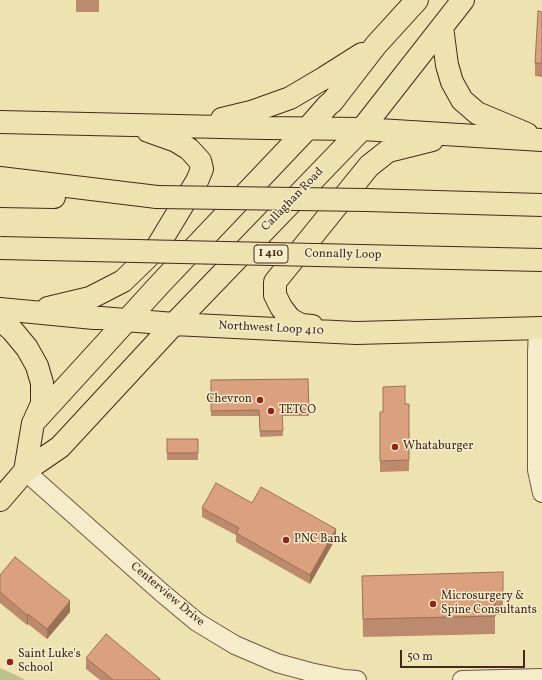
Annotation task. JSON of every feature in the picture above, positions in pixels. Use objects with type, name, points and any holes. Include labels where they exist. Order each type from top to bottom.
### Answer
[{"type":"main road","points":[[34,423],[160,284],[308,129],[332,102],[376,45],[417,0]]},
{"type":"main road","name":"Callaghan Road","points":[[0,500],[25,471],[60,448],[174,324],[362,129],[463,0]]},
{"type":"main road","points":[[442,27],[447,65],[452,82],[462,100],[477,113],[542,140]]},
{"type":"main road","points":[[188,126],[251,112],[290,98],[376,45]]},
{"type":"main road","points":[[0,122],[362,129],[542,140]]},
{"type":"main road","points":[[32,312],[90,298],[123,281],[156,249],[198,181],[202,169],[200,161],[188,150],[176,141],[133,125]]},
{"type":"main road","points":[[356,333],[301,325],[290,319],[275,295],[275,282],[369,166],[388,151],[454,135]]},
{"type":"main road","points":[[0,178],[157,197]]},
{"type":"main road","points":[[0,196],[366,200],[542,204]]},
{"type":"main road","name":"Connally Loop","points":[[0,248],[542,260]]},
{"type":"main road","name":"Northwest Loop 410","points":[[0,309],[174,324],[356,333],[540,328]]},
{"type":"main road","points":[[0,320],[12,330],[27,348],[37,366],[42,384],[42,404],[34,423],[25,471]]},
{"type":"street","points":[[540,328],[537,361],[537,470],[542,493]]},
{"type":"street","name":"Centerview Drive","points":[[25,471],[169,599],[198,622],[235,645],[277,663],[310,672],[357,680]]},
{"type":"street","points":[[462,680],[542,678]]},
{"type":"green space","points":[[0,668],[18,676],[25,680],[0,680]]},
{"type":"building","points":[[538,11],[542,12],[542,63],[535,63]]},
{"type":"building","name":"Chevron","points":[[308,379],[309,410],[282,410],[283,431],[260,431],[259,410],[211,411],[211,380]]},
{"type":"building","name":"Whataburger","points":[[405,386],[405,404],[409,404],[409,460],[380,461],[380,412],[383,412],[383,387]]},
{"type":"building","points":[[167,439],[198,439],[198,453],[167,453]]},
{"type":"building","name":"PNC Bank","points":[[216,483],[252,503],[261,487],[336,529],[310,575],[236,533],[239,528],[202,508]]},
{"type":"building","points":[[15,557],[70,601],[47,629],[28,614],[27,615],[0,592],[0,575]]},
{"type":"building","points":[[503,572],[503,596],[495,597],[495,616],[363,619],[362,576]]},
{"type":"building","points":[[106,634],[160,680],[113,680],[86,658]]},
{"type":"place","name":"Chevron","points":[[260,400]]},
{"type":"place","name":"TETCO","points":[[271,411]]},
{"type":"place","name":"Whataburger","points":[[395,447]]},
{"type":"place","name":"PNC Bank","points":[[286,540]]},
{"type":"place","name":"Microsurgery & Spine Consultants","points":[[433,604]]},
{"type":"place","name":"Saint Luke's School","points":[[10,662]]}]
